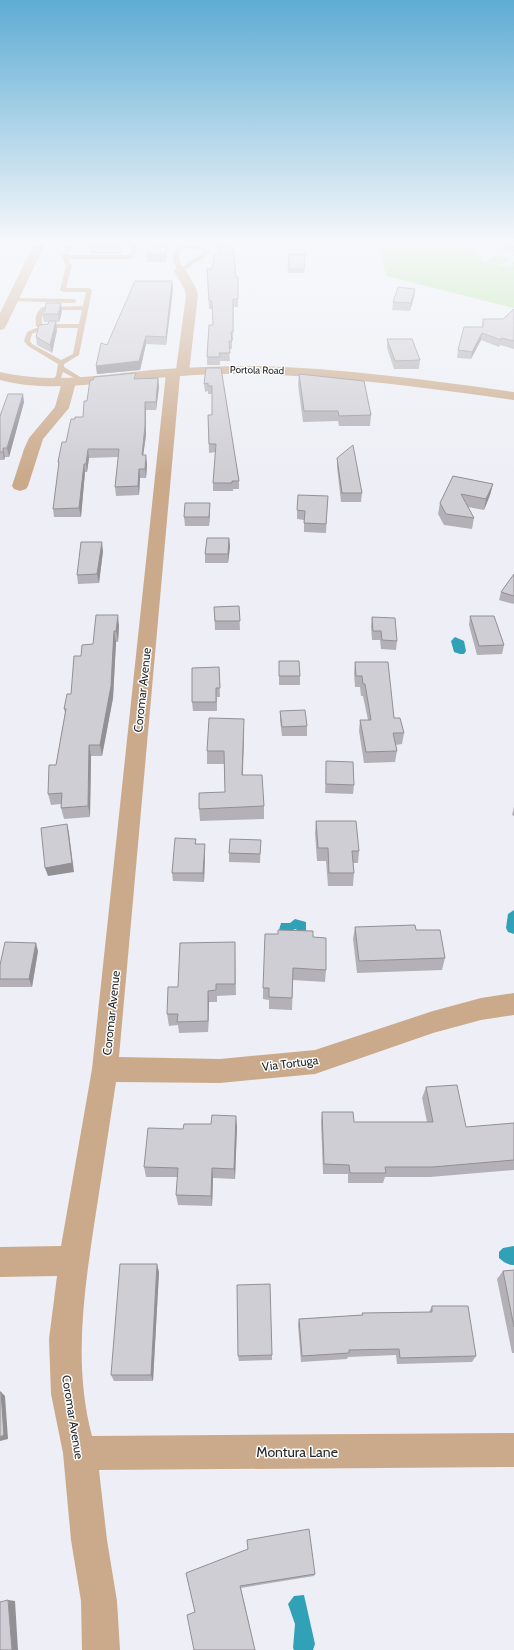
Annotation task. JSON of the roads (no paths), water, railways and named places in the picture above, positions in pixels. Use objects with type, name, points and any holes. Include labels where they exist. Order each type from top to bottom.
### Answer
[{"type":"street","name":"Coromar Avenue","points":[[101,1650],[99,1601],[89,1540],[80,1453],[72,1422],[65,1366],[65,1339],[74,1261],[105,1069],[178,373],[187,321]]},
{"type":"street","name":"Portola Road","points":[[0,376],[16,381],[51,383],[224,370],[309,371],[393,379],[514,396]]},
{"type":"street","points":[[20,486],[31,449],[36,438],[62,408],[69,382]]},
{"type":"street","name":"Via Tortuga","points":[[105,1069],[220,1071],[315,1062],[433,1022],[481,1009],[514,1004]]},
{"type":"street","points":[[0,1262],[74,1261]]},
{"type":"street","name":"Montura Lane","points":[[80,1453],[514,1450]]},
{"type":"lane","points":[[38,321],[39,326],[82,328]]},
{"type":"lane","points":[[60,365],[76,355],[83,321]]},
{"type":"lane","points":[[82,328],[36,330],[29,333],[27,341],[30,345],[84,381]]},
{"type":"lane","points":[[51,383],[59,377],[60,365]]},
{"type":"water","points":[[455,637],[464,641],[466,651],[464,654],[454,652],[451,641]]},
{"type":"water","points":[[514,910],[514,934],[508,932],[506,928],[508,914]]},
{"type":"water","points":[[295,919],[306,922],[306,931],[302,932],[295,929],[280,933],[279,930],[281,923],[290,923]]},
{"type":"water","points":[[514,1246],[514,1265],[507,1264],[499,1258],[499,1252],[503,1248]]},
{"type":"water","points":[[304,1595],[315,1644],[313,1650],[294,1650],[295,1624],[288,1604],[294,1596]]}]
